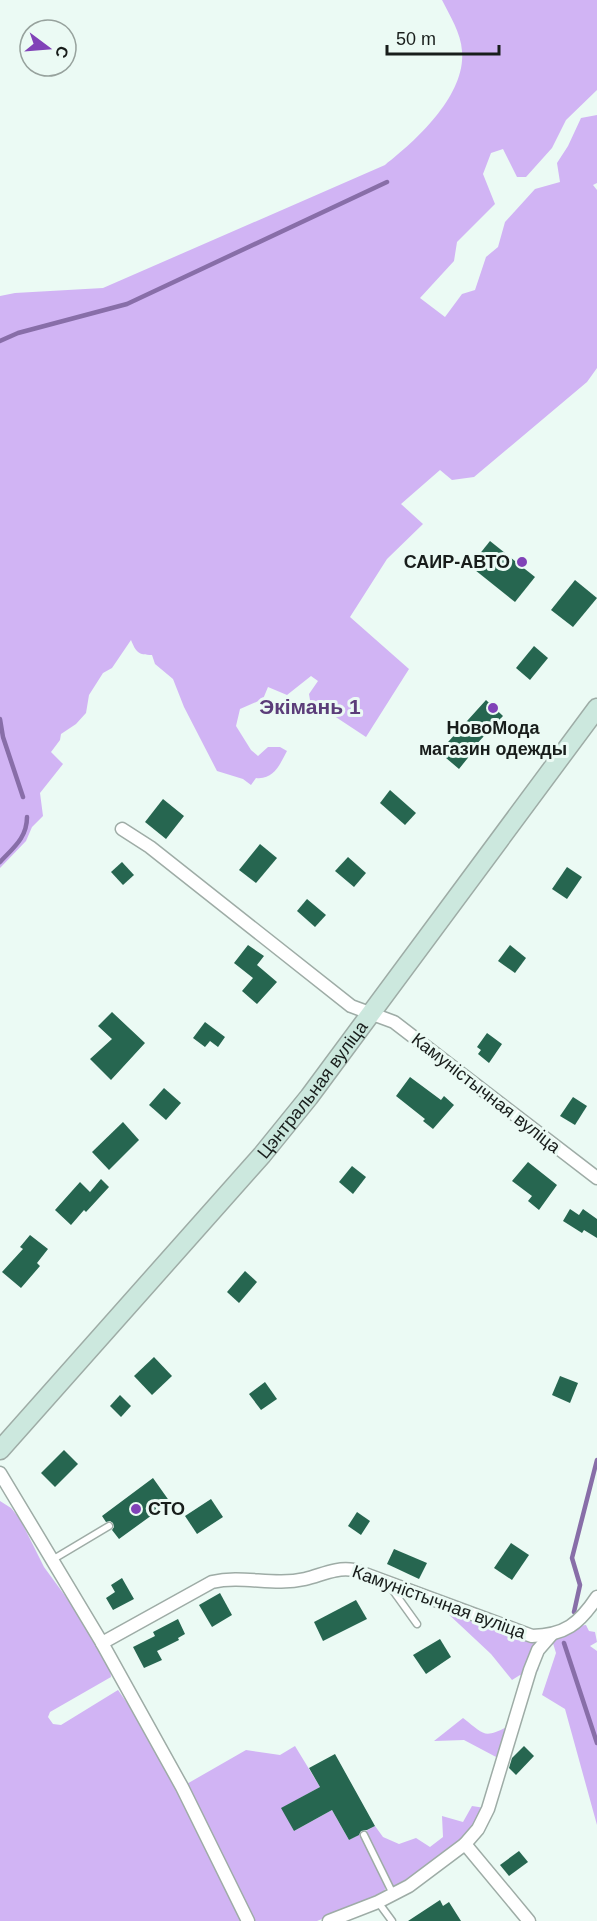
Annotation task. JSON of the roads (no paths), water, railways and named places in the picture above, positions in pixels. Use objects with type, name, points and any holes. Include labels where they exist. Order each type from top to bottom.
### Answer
[{"type":"main road","name":"Цэнтральная вуліца","points":[[0,1450],[262,1155],[309,1097],[597,708]]},
{"type":"street","name":"Камуністычная вуліца","points":[[122,829],[150,847],[351,1006],[394,1022],[597,1178]]},
{"type":"street","points":[[0,1473],[102,1643],[182,1787],[248,1921]]},
{"type":"street","name":"Камуністычная вуліца","points":[[102,1643],[212,1582],[227,1579],[280,1582],[305,1579],[328,1571],[354,1570],[532,1636],[551,1635],[576,1623],[597,1597]]},
{"type":"street","points":[[329,1921],[378,1902],[409,1886],[465,1844],[478,1829],[488,1809],[530,1670],[538,1650],[551,1635]]},
{"type":"street","points":[[465,1844],[529,1921]]},
{"type":"lane","points":[[51,1560],[109,1526]]},
{"type":"lane","points":[[388,1584],[417,1624]]},
{"type":"lane","points":[[364,1835],[393,1894]]},
{"type":"lane","points":[[378,1902],[392,1921]]},
{"type":"waterway","points":[[0,341],[18,333],[127,304],[387,182]]},
{"type":"waterway","points":[[0,719],[3,737],[23,797]]},
{"type":"waterway","points":[[0,862],[22,837],[27,817]]},
{"type":"waterway","points":[[574,1612],[580,1585],[572,1558],[597,1460]]},
{"type":"waterway","points":[[564,1643],[597,1743]]},
{"type":"place","name":"САИР-АВТО","points":[[522,562]]},
{"type":"place","name":"НовоМода магазин одежды","points":[[493,708]]},
{"type":"place","name":"СТО","points":[[136,1509]]},
{"type":"district","name":"Экімань 1","points":[[310,706]]}]
